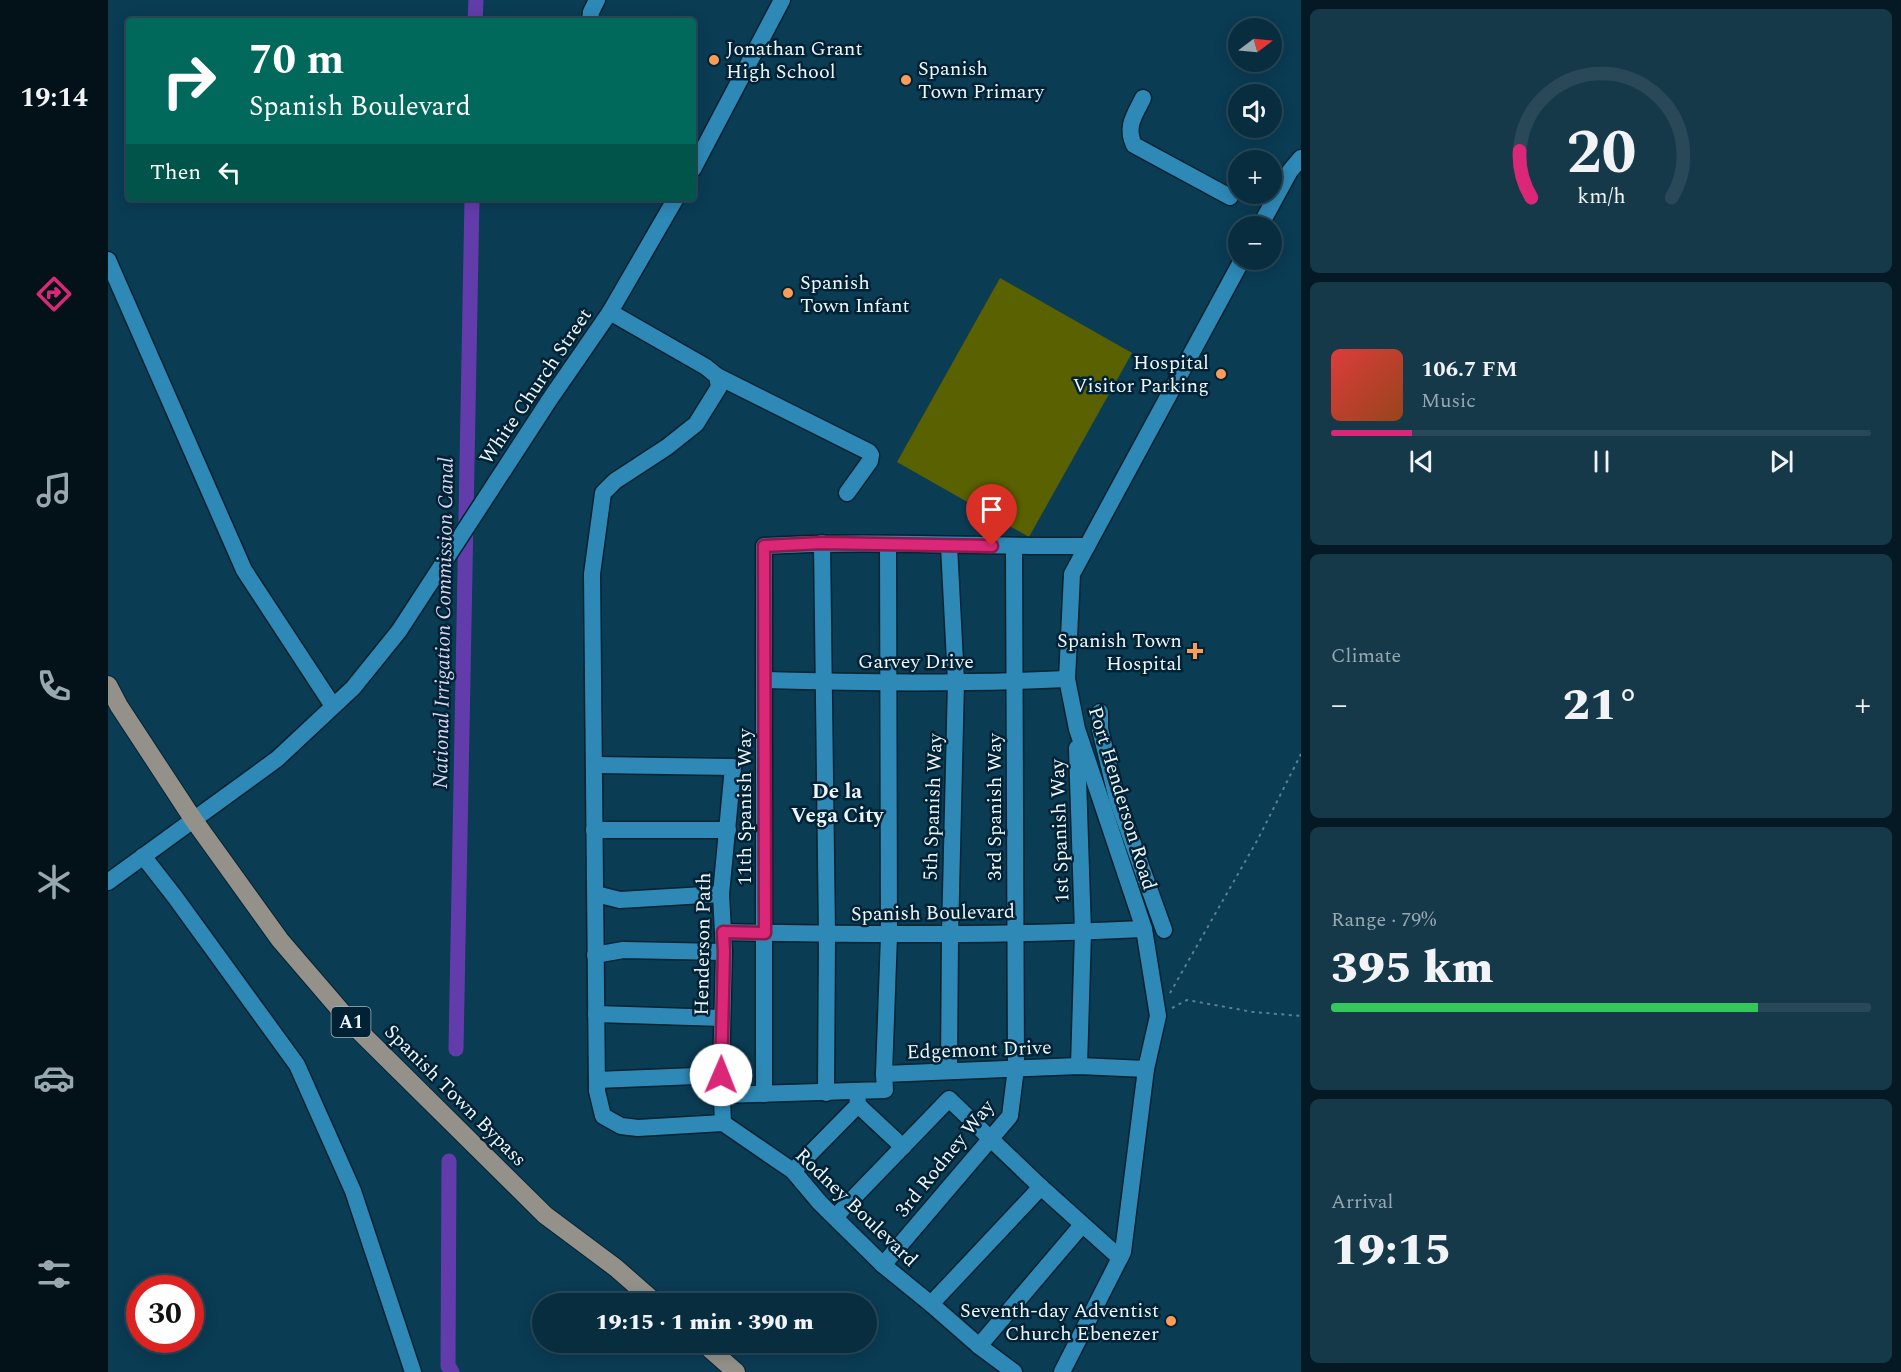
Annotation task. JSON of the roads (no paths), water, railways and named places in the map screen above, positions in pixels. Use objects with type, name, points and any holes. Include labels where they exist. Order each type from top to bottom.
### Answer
[{"type":"main road","name":"Spanish Town Bypass","points":[[108,685],[119,706],[193,819],[280,940],[353,1024],[545,1215],[616,1268],[644,1293]]},
{"type":"main road","points":[[714,1353],[736,1372]]},
{"type":"street","points":[[590,18],[597,0]]},
{"type":"street","points":[[696,163],[782,0]]},
{"type":"street","points":[[1143,98],[1131,124],[1129,135],[1134,145],[1228,196]]},
{"type":"street","points":[[1265,216],[1290,171],[1301,158]]},
{"type":"street","name":"White Church Street","points":[[108,882],[277,759],[353,688],[399,631],[543,409],[610,312],[674,201]]},
{"type":"street","points":[[108,260],[244,570],[333,706]]},
{"type":"street","name":"Port Henderson Road","points":[[1062,1372],[1123,1252],[1146,1069],[1158,1016],[1144,929],[1077,729],[1066,679],[1072,574],[1237,270]]},
{"type":"street","points":[[610,312],[706,367],[717,376],[869,452],[870,461],[848,493]]},
{"type":"street","points":[[717,376],[720,387],[696,424],[603,493],[592,574],[594,830],[597,1091],[603,1116],[621,1126],[638,1128],[723,1123]]},
{"type":"street","points":[[826,1093],[827,935],[822,543],[1014,547],[1087,546]]},
{"type":"street","name":"11th Spanish Way","points":[[764,1094],[764,546],[822,543]]},
{"type":"street","points":[[884,1074],[889,935],[888,544]]},
{"type":"street","name":"5th Spanish Way","points":[[949,546],[956,681],[949,1070]]},
{"type":"street","name":"3rd Spanish Way","points":[[1014,547],[1016,1068]]},
{"type":"street","name":"Garvey Drive","points":[[765,680],[889,683],[1015,682],[1066,679]]},
{"type":"street","points":[[1100,712],[1100,729],[1117,799],[1164,930]]},
{"type":"street","name":"1st Spanish Way","points":[[1077,729],[1083,932],[1079,1066]]},
{"type":"street","name":"Henderson Path","points":[[595,765],[733,767],[721,894],[724,952],[721,1075],[723,1123]]},
{"type":"street","points":[[594,830],[728,830]]},
{"type":"street","points":[[143,856],[297,1065],[353,1191],[413,1372]]},
{"type":"street","points":[[596,894],[620,900],[721,894]]},
{"type":"street","name":"Spanish Boulevard","points":[[723,932],[950,935],[1144,929]]},
{"type":"street","points":[[596,955],[623,950],[724,952]]},
{"type":"street","points":[[596,1014],[722,1018]]},
{"type":"street","name":"Edgemont Drive","points":[[722,1095],[826,1093],[858,1099],[885,1090],[884,1074],[1079,1066],[1146,1069]]},
{"type":"street","name":"3rd Rodney Way","points":[[883,1265],[1010,1116],[1016,1068]]},
{"type":"street","points":[[597,1080],[721,1075]]},
{"type":"street","points":[[793,1171],[858,1099],[903,1147]]},
{"type":"street","points":[[835,1217],[950,1099],[1041,1187],[1120,1258]]},
{"type":"street","name":"Rodney Boulevard","points":[[723,1123],[793,1171],[883,1265],[979,1346],[1014,1372]]},
{"type":"street","points":[[931,1304],[1041,1187]]},
{"type":"street","points":[[979,1346],[1082,1225]]},
{"type":"waterway","name":"National Irrigation Commission Canal","points":[[475,18],[476,0]]},
{"type":"waterway","name":"National Irrigation Commission Canal","points":[[456,1049],[472,201]]},
{"type":"waterway","points":[[449,1161],[448,1366],[452,1372]]},
{"type":"place","name":"Jonathan Grant High School","points":[[714,60]]},
{"type":"place","name":"Spanish Town Primary","points":[[906,80]]},
{"type":"place","name":"Spanish Town Infant","points":[[788,293]]},
{"type":"place","name":"Hospital Visitor Parking","points":[[1221,374]]},
{"type":"place","name":"Spanish Town Hospital","points":[[1195,651]]},
{"type":"place","name":"Seventh-day Adventist Church Ebenezer","points":[[1171,1321]]},
{"type":"district","name":"De la Vega City","points":[[837,803]]}]
